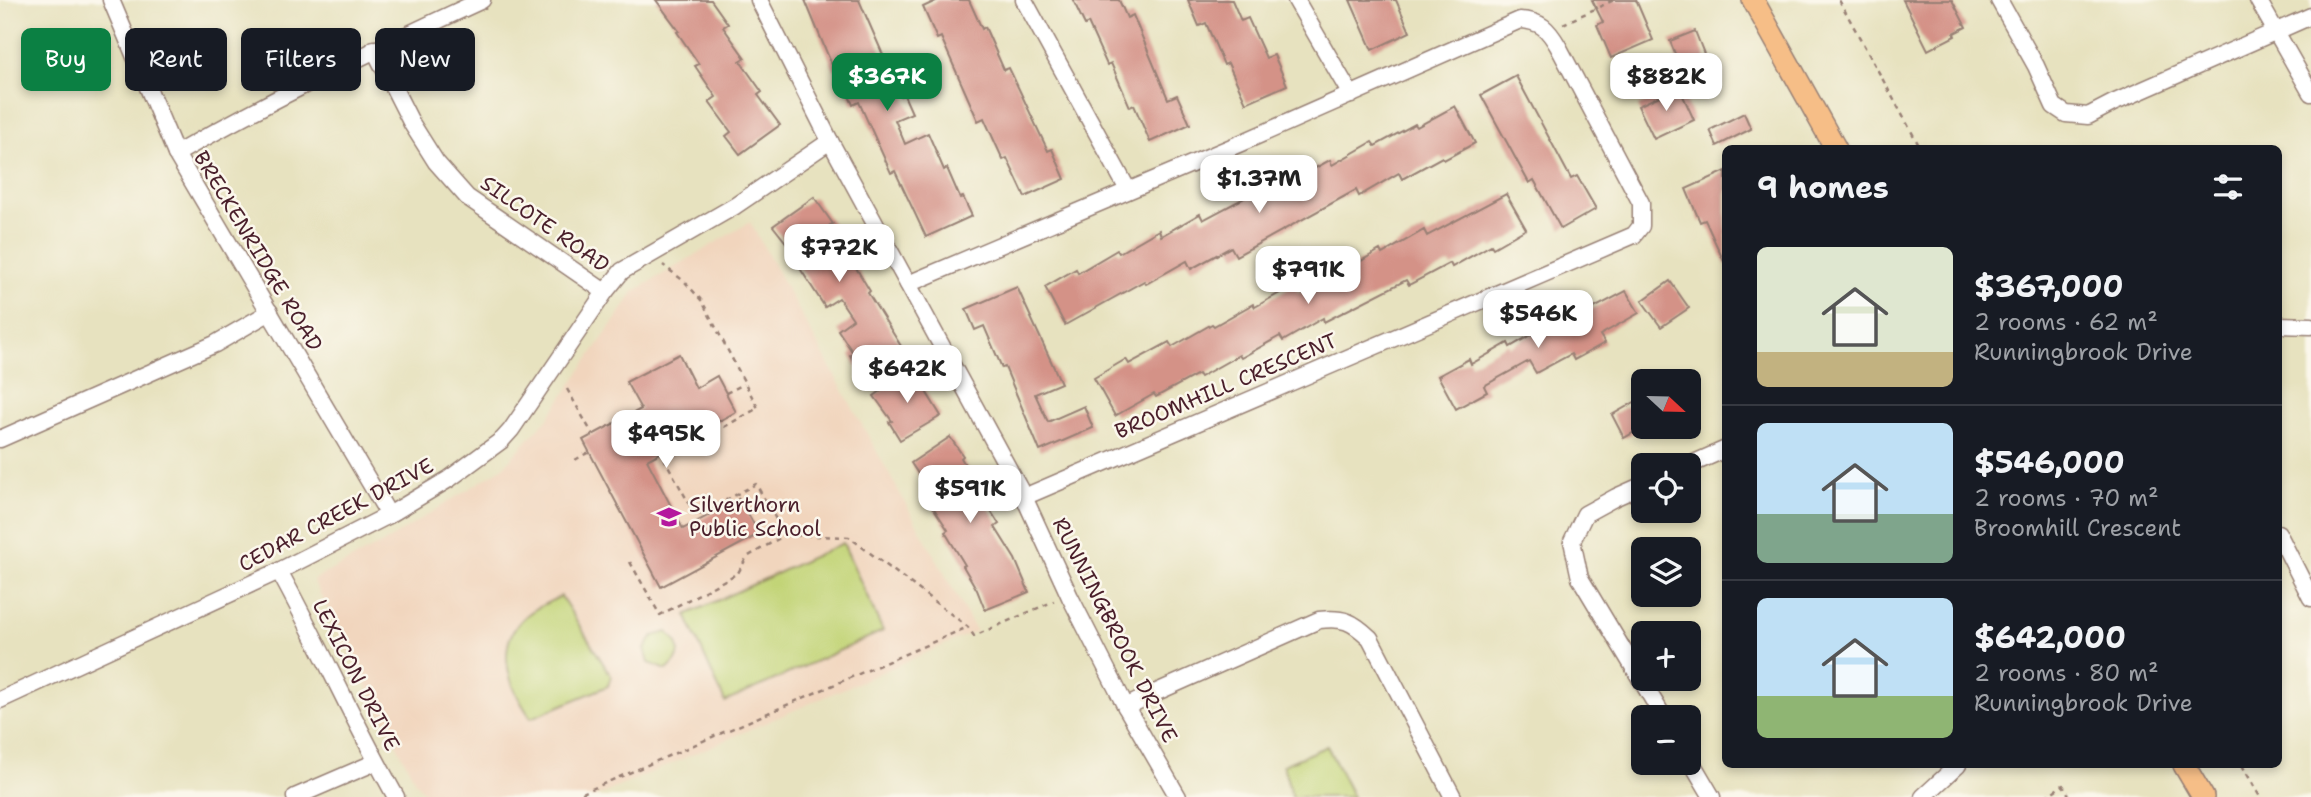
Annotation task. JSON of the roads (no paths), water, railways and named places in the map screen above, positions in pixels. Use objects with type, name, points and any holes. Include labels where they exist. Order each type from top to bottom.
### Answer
[{"type":"main road","points":[[1753,0],[1834,145]]},
{"type":"main road","points":[[2186,768],[2203,797]]},
{"type":"street","name":"BRECKENRIDGE ROAD","points":[[111,0],[176,154],[389,514]]},
{"type":"street","points":[[176,154],[374,49],[482,0]]},
{"type":"street","name":"RUNNINGBROOK DRIVE","points":[[759,0],[830,141],[1024,497],[1070,597],[1126,707],[1178,797]]},
{"type":"street","points":[[1024,0],[1128,190]]},
{"type":"street","points":[[1296,0],[1351,94]]},
{"type":"street","points":[[1998,0],[2036,66],[2054,106],[2066,114],[2088,116],[2311,16]]},
{"type":"street","points":[[2258,0],[2311,93]]},
{"type":"street","name":"BROOMHILL CRESCENT","points":[[908,284],[1520,20],[1540,24],[1550,31],[1641,203],[1641,226],[1634,234],[1024,497]]},
{"type":"street","name":"SILCOTE ROAD","points":[[374,49],[424,143],[436,162],[467,197],[605,292]]},
{"type":"street","name":"CEDAR CREEK DRIVE","points":[[0,700],[279,571],[389,514],[449,479],[502,440],[622,271],[735,206],[830,141]]},
{"type":"street","points":[[0,439],[215,344],[270,312]]},
{"type":"street","points":[[2282,325],[2311,326]]},
{"type":"street","points":[[1701,460],[1722,451]]},
{"type":"street","points":[[1631,491],[1585,514],[1572,541],[1580,578],[1656,705]]},
{"type":"street","points":[[2282,541],[2311,598]]},
{"type":"street","name":"LEXICON DRIVE","points":[[279,571],[396,797]]},
{"type":"street","points":[[1126,707],[1319,620],[1337,618],[1356,624],[1370,638],[1453,797]]},
{"type":"street","points":[[295,797],[376,762]]},
{"type":"street","points":[[1923,797],[1955,768]]},
{"type":"street","points":[[1699,775],[1712,797]]},
{"type":"place","name":"Silverthorn Public School","points":[[669,517]]}]
